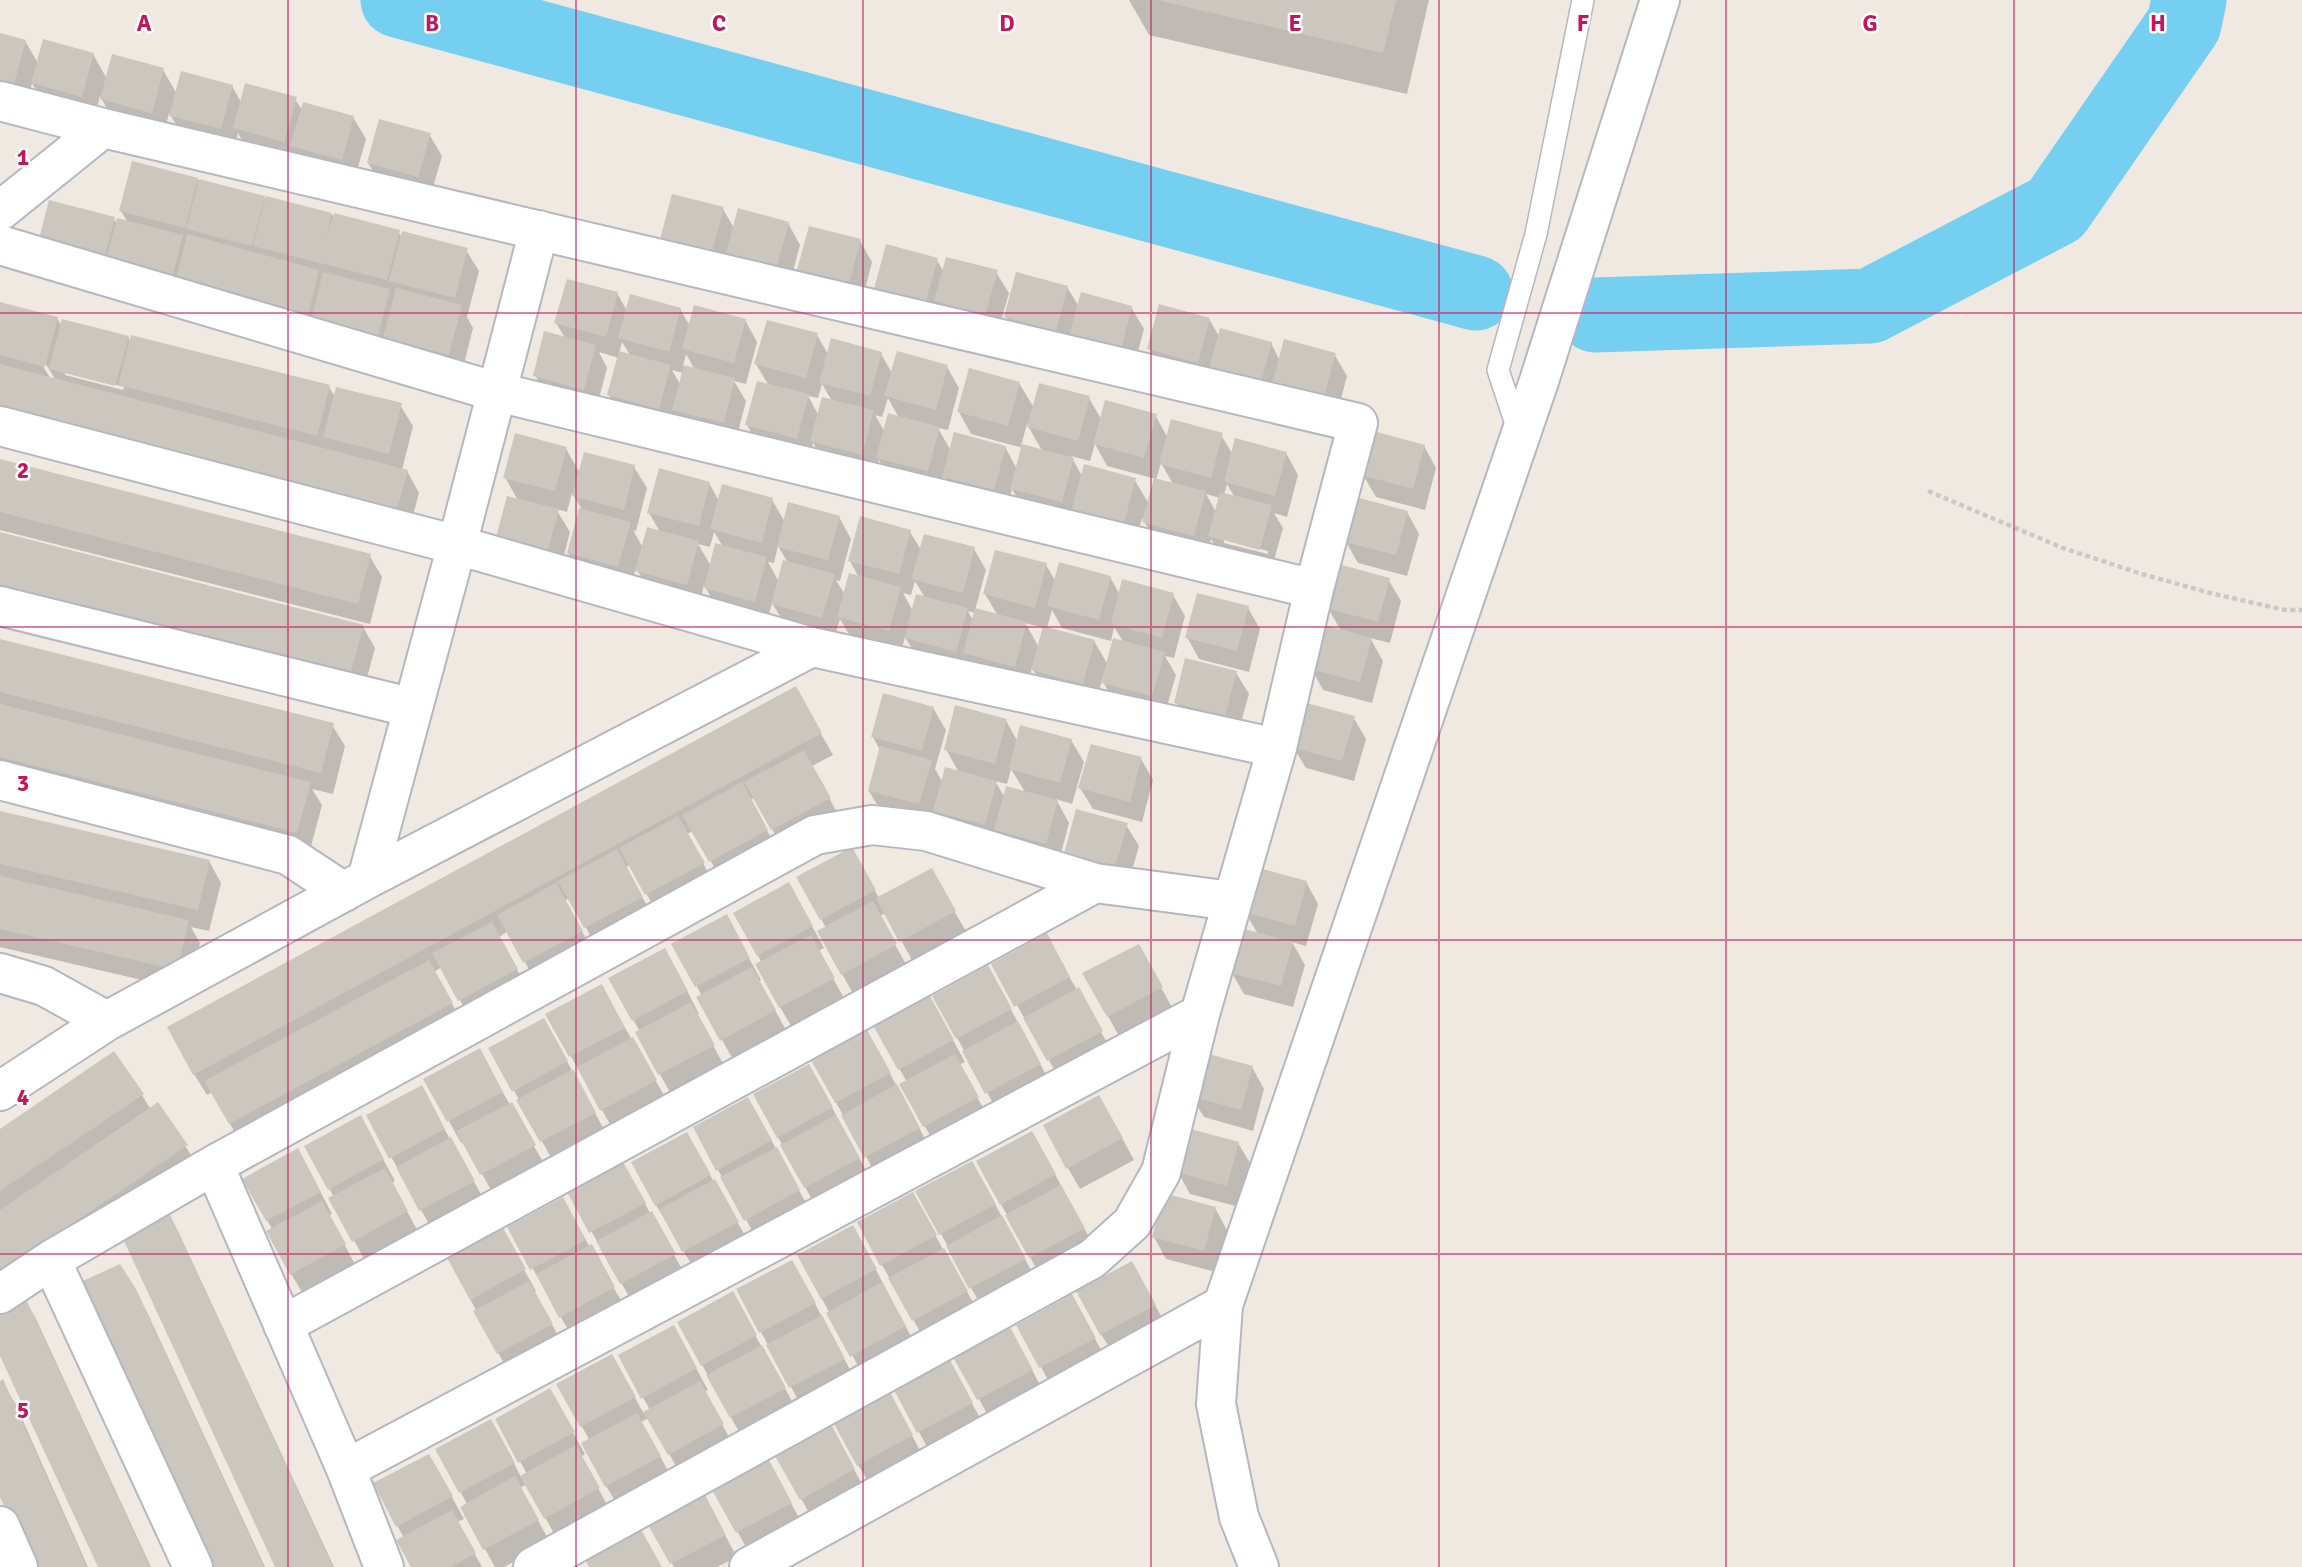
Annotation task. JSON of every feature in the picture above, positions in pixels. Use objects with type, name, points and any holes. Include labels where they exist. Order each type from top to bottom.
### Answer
[{"type":"street","points":[[1259,1567],[1239,1517],[1216,1404],[1223,1305],[1520,435],[1660,0]]},
{"type":"street","points":[[0,101],[103,128],[1358,423],[1314,589],[1277,748],[1200,1014],[1161,1172],[1132,1223],[1092,1259],[533,1567]]},
{"type":"street","points":[[0,211],[103,128]]},
{"type":"street","points":[[356,886],[413,708],[539,230]]},
{"type":"street","points":[[0,245],[497,392],[1314,589]]},
{"type":"street","points":[[0,426],[457,545],[812,646],[1277,748]]},
{"type":"street","points":[[0,606],[413,708]]},
{"type":"street","points":[[0,1091],[107,1021],[356,886],[812,646]]},
{"type":"street","points":[[0,780],[288,855],[356,886]]},
{"type":"street","points":[[0,1294],[51,1260],[214,1165],[815,835],[872,825],[926,831],[1095,883],[1232,901]]},
{"type":"street","points":[[283,1325],[1095,883]]},
{"type":"street","points":[[0,973],[44,986],[107,1021]]},
{"type":"street","points":[[346,1469],[1200,1014]]},
{"type":"street","points":[[214,1165],[346,1469],[384,1567]]},
{"type":"street","points":[[51,1260],[193,1567]]},
{"type":"street","points":[[748,1567],[1223,1305]]},
{"type":"street","points":[[0,1526],[18,1567]]},
{"type":"lane","points":[[1520,435],[1498,370],[1536,234],[1583,0]]},
{"type":"path","points":[[1928,491],[2063,548],[2142,574],[2285,610],[2302,610]]},
{"type":"building","points":[[1157,0],[1396,0],[1383,53]]},
{"type":"building","points":[[0,33],[26,40],[14,84],[0,80]]},
{"type":"building","points":[[43,39],[94,53],[82,97],[31,83]]},
{"type":"building","points":[[112,54],[164,68],[152,113],[100,99]]},
{"type":"building","points":[[181,71],[233,85],[221,129],[169,116]]},
{"type":"building","points":[[245,83],[297,97],[284,142],[233,128]]},
{"type":"building","points":[[303,102],[354,116],[342,160],[290,146]]},
{"type":"building","points":[[379,119],[431,133],[418,177],[367,163]]},
{"type":"building","points":[[132,161],[198,178],[185,228],[119,211]]},
{"type":"building","points":[[199,179],[265,196],[252,246],[186,229]]},
{"type":"building","points":[[672,194],[724,207],[712,252],[660,239]]},
{"type":"building","points":[[266,196],[332,213],[326,240],[334,213],[400,230],[387,280],[253,246]]},
{"type":"building","points":[[49,200],[115,217],[102,267],[36,250]]},
{"type":"building","points":[[738,208],[789,222],[777,266],[726,253]]},
{"type":"building","points":[[117,218],[183,235],[170,285],[104,268]]},
{"type":"building","points":[[809,226],[861,239],[849,284],[797,270]]},
{"type":"building","points":[[402,231],[468,248],[455,298],[389,281]]},
{"type":"building","points":[[187,234],[319,270],[307,320],[175,284]]},
{"type":"building","points":[[886,244],[938,258],[926,302],[874,289]]},
{"type":"building","points":[[946,257],[998,270],[985,315],[934,301]]},
{"type":"building","points":[[323,272],[390,289],[377,340],[311,322]]},
{"type":"building","points":[[1016,272],[1068,286],[1056,331],[1004,317]]},
{"type":"building","points":[[567,279],[618,292],[606,337],[554,323]]},
{"type":"building","points":[[396,288],[462,305],[449,355],[383,338]]},
{"type":"building","points":[[1081,292],[1132,306],[1121,350],[1069,336]]},
{"type":"building","points":[[630,294],[681,308],[669,352],[618,338]]},
{"type":"building","points":[[0,302],[58,317],[45,367],[0,355]]},
{"type":"building","points":[[1159,304],[1210,318],[1198,363],[1147,349]]},
{"type":"building","points":[[694,305],[746,319],[734,363],[682,349]]},
{"type":"building","points":[[62,319],[129,336],[115,386],[49,369]]},
{"type":"building","points":[[767,320],[818,333],[806,378],[754,364]]},
{"type":"building","points":[[1220,328],[1272,342],[1260,386],[1208,372]]},
{"type":"building","points":[[544,331],[596,345],[584,390],[533,376]]},
{"type":"building","points":[[131,335],[330,385],[317,436],[118,385]]},
{"type":"building","points":[[831,338],[882,352],[870,396],[819,383]]},
{"type":"building","points":[[1284,339],[1336,353],[1324,397],[1272,384]]},
{"type":"building","points":[[619,351],[671,365],[659,409],[607,395]]},
{"type":"building","points":[[897,351],[948,365],[936,410],[884,396]]},
{"type":"building","points":[[0,364],[408,470],[397,509],[0,406]]},
{"type":"building","points":[[684,365],[735,378],[724,423],[672,410]]},
{"type":"building","points":[[969,368],[1020,382],[1008,426],[957,412]]},
{"type":"building","points":[[757,381],[809,394],[797,439],[745,425]]},
{"type":"building","points":[[1039,383],[1090,396],[1078,441],[1027,427]]},
{"type":"building","points":[[336,387],[402,403],[389,454],[323,437]]},
{"type":"building","points":[[822,397],[874,410],[862,455],[810,441]]},
{"type":"building","points":[[1105,400],[1157,414],[1144,458],[1093,444]]},
{"type":"building","points":[[888,413],[940,427],[928,471],[876,458]]},
{"type":"building","points":[[1171,419],[1223,433],[1211,478],[1159,464]]},
{"type":"building","points":[[1373,431],[1425,445],[1413,489],[1361,475]]},
{"type":"building","points":[[954,432],[1006,446],[994,490],[942,477]]},
{"type":"building","points":[[515,433],[567,447],[555,491],[503,478]]},
{"type":"building","points":[[1235,438],[1287,452],[1275,496],[1224,482]]},
{"type":"building","points":[[1022,444],[1074,458],[1062,502],[1010,489]]},
{"type":"building","points":[[584,452],[635,465],[624,510],[572,496]]},
{"type":"building","points":[[0,459],[371,554],[358,604],[0,512]]},
{"type":"building","points":[[1084,464],[1136,478],[1124,523],[1072,509]]},
{"type":"building","points":[[659,468],[710,482],[699,526],[647,513]]},
{"type":"building","points":[[1154,478],[1206,491],[1194,536],[1142,522]]},
{"type":"building","points":[[722,484],[773,498],[762,543],[710,529]]},
{"type":"building","points":[[1220,492],[1272,505],[1260,550],[1208,536]]},
{"type":"building","points":[[507,496],[559,509],[547,554],[495,541]]},
{"type":"building","points":[[1356,497],[1408,511],[1396,555],[1344,542]]},
{"type":"building","points":[[788,502],[840,516],[828,560],[777,547]]},
{"type":"building","points":[[579,508],[631,522],[618,567],[567,553]]},
{"type":"building","points":[[860,516],[911,530],[899,574],[848,561]]},
{"type":"building","points":[[647,527],[699,541],[687,585],[635,571]]},
{"type":"building","points":[[0,532],[364,625],[350,675],[0,585]]},
{"type":"building","points":[[924,534],[975,547],[963,593],[911,579]]},
{"type":"building","points":[[715,543],[767,557],[755,602],[704,588]]},
{"type":"building","points":[[995,550],[1047,563],[1035,608],[983,594]]},
{"type":"building","points":[[783,560],[835,574],[822,618],[771,604]]},
{"type":"building","points":[[1059,562],[1111,576],[1099,620],[1047,606]]},
{"type":"building","points":[[1338,564],[1390,578],[1378,622],[1326,608]]},
{"type":"building","points":[[849,573],[901,587],[889,631],[837,617]]},
{"type":"building","points":[[1122,579],[1174,593],[1162,638],[1111,624]]},
{"type":"building","points":[[1197,593],[1249,606],[1237,651],[1185,638]]},
{"type":"building","points":[[916,594],[968,608],[956,652],[904,638]]},
{"type":"building","points":[[975,608],[1027,622],[1015,667],[963,653]]},
{"type":"building","points":[[1321,624],[1372,638],[1360,682],[1309,669]]},
{"type":"building","points":[[1043,626],[1095,640],[1083,684],[1031,670]]},
{"type":"building","points":[[1113,638],[1165,652],[1152,696],[1101,683]]},
{"type":"building","points":[[0,639],[334,723],[321,773],[0,692]]},
{"type":"building","points":[[1185,658],[1237,671],[1225,716],[1174,703]]},
{"type":"building","points":[[796,686],[822,733],[193,1075],[167,1027]]},
{"type":"building","points":[[883,693],[934,707],[922,751],[871,737]]},
{"type":"building","points":[[1303,702],[1355,716],[1342,761],[1291,747]]},
{"type":"building","points":[[0,704],[311,782],[297,833],[0,757]]},
{"type":"building","points":[[955,705],[1007,719],[995,764],[944,750]]},
{"type":"building","points":[[1020,725],[1072,739],[1060,783],[1009,769]]},
{"type":"building","points":[[1091,744],[1142,757],[1130,802],[1078,788]]},
{"type":"building","points":[[880,746],[932,760],[919,804],[868,791]]},
{"type":"building","points":[[804,750],[831,798],[771,830],[744,782]]},
{"type":"building","points":[[945,767],[997,781],[985,825],[933,811]]},
{"type":"building","points":[[742,782],[768,830],[709,862],[682,815]]},
{"type":"building","points":[[1006,786],[1058,800],[1046,844],[994,830]]},
{"type":"building","points":[[1076,809],[1128,823],[1115,867],[1064,854]]},
{"type":"building","points":[[0,811],[210,860],[198,910],[0,864]]},
{"type":"building","points":[[678,816],[705,863],[645,895],[619,848]]},
{"type":"building","points":[[852,847],[876,890],[820,920],[796,877]]},
{"type":"building","points":[[617,849],[643,897],[584,928],[558,881]]},
{"type":"building","points":[[1255,867],[1307,881],[1295,926],[1243,912]]},
{"type":"building","points":[[932,868],[956,911],[899,942],[876,898]]},
{"type":"building","points":[[0,876],[189,920],[177,970],[0,929]]},
{"type":"building","points":[[789,882],[813,926],[757,956],[733,913]]},
{"type":"building","points":[[556,883],[583,931],[523,963],[497,915]]},
{"type":"building","points":[[873,901],[897,944],[841,975],[817,931]]},
{"type":"building","points":[[727,914],[750,958],[695,987],[671,944]]},
{"type":"building","points":[[492,922],[518,969],[458,1001],[432,953]]},
{"type":"building","points":[[1241,928],[1293,942],[1281,986],[1230,973]]},
{"type":"building","points":[[1047,933],[1070,977],[1014,1007],[991,964]]},
{"type":"building","points":[[811,935],[835,978],[779,1008],[755,964]]},
{"type":"building","points":[[1139,944],[1163,987],[1107,1017],[1082,973]]},
{"type":"building","points":[[665,948],[688,991],[632,1021],[608,978]]},
{"type":"building","points":[[429,960],[453,1003],[229,1124],[204,1081]]},
{"type":"building","points":[[988,965],[1012,1009],[956,1039],[932,996]]},
{"type":"building","points":[[752,967],[776,1010],[720,1041],[696,997]]},
{"type":"building","points":[[602,984],[625,1028],[569,1057],[545,1014]]},
{"type":"building","points":[[1079,987],[1103,1031],[1047,1061],[1023,1018]]},
{"type":"building","points":[[930,996],[954,1040],[898,1070],[874,1027]]},
{"type":"building","points":[[691,1002],[715,1045],[658,1075],[635,1032]]},
{"type":"building","points":[[544,1018],[568,1061],[512,1092],[488,1048]]},
{"type":"building","points":[[1018,1021],[1041,1064],[985,1094],[962,1051]]},
{"type":"building","points":[[867,1030],[891,1073],[835,1103],[811,1060]]},
{"type":"building","points":[[633,1037],[657,1080],[600,1111],[577,1067]]},
{"type":"building","points":[[480,1048],[503,1092],[447,1122],[423,1079]]},
{"type":"building","points":[[114,1051],[144,1094],[0,1191],[0,1129]]},
{"type":"building","points":[[1201,1052],[1253,1066],[1241,1110],[1190,1096]]},
{"type":"building","points":[[955,1054],[979,1097],[923,1127],[899,1084]]},
{"type":"building","points":[[809,1064],[833,1107],[777,1138],[753,1094]]},
{"type":"building","points":[[573,1069],[596,1113],[540,1142],[516,1100]]},
{"type":"building","points":[[897,1084],[920,1128],[864,1158],[841,1115]]},
{"type":"building","points":[[422,1085],[445,1129],[389,1159],[366,1115]]},
{"type":"building","points":[[1099,1095],[1123,1138],[1066,1169],[1043,1125]]},
{"type":"building","points":[[748,1097],[772,1140],[716,1171],[693,1127]]},
{"type":"building","points":[[158,1102],[188,1145],[0,1273],[0,1210]]},
{"type":"building","points":[[512,1102],[536,1145],[480,1175],[456,1131]]},
{"type":"building","points":[[361,1115],[384,1159],[328,1190],[304,1146]]},
{"type":"building","points":[[836,1115],[860,1158],[804,1188],[780,1145]]},
{"type":"building","points":[[1187,1128],[1239,1142],[1227,1186],[1176,1172]]},
{"type":"building","points":[[1032,1131],[1056,1174],[1000,1205],[976,1161]]},
{"type":"building","points":[[687,1132],[711,1175],[655,1206],[631,1162]]},
{"type":"building","points":[[451,1137],[475,1181],[419,1211],[396,1167]]},
{"type":"building","points":[[777,1147],[800,1190],[744,1221],[720,1177]]},
{"type":"building","points":[[298,1148],[321,1192],[266,1221],[242,1179]]},
{"type":"building","points":[[622,1160],[646,1203],[589,1233],[566,1190]]},
{"type":"building","points":[[972,1161],[996,1204],[939,1235],[915,1191]]},
{"type":"building","points":[[385,1168],[408,1211],[352,1242],[328,1198]]},
{"type":"building","points":[[715,1179],[739,1222],[682,1252],[659,1209]]},
{"type":"building","points":[[1061,1185],[1085,1228],[1029,1258],[1005,1215]]},
{"type":"building","points":[[913,1192],[937,1235],[880,1266],[857,1222]]},
{"type":"building","points":[[1164,1193],[1216,1207],[1204,1251],[1152,1237]]},
{"type":"building","points":[[563,1197],[586,1240],[530,1270],[507,1227]]},
{"type":"building","points":[[322,1201],[346,1244],[290,1275],[266,1231]]},
{"type":"building","points":[[166,1206],[333,1567],[275,1567],[118,1228]]},
{"type":"building","points":[[652,1211],[676,1254],[620,1284],[596,1241]]},
{"type":"building","points":[[1002,1215],[1026,1259],[969,1289],[946,1246]]},
{"type":"building","points":[[853,1225],[877,1269],[821,1299],[797,1255]]},
{"type":"building","points":[[502,1226],[526,1269],[470,1300],[446,1256]]},
{"type":"building","points":[[592,1244],[615,1287],[559,1318],[536,1274]]},
{"type":"building","points":[[944,1248],[968,1291],[912,1321],[888,1278]]},
{"type":"building","points":[[792,1260],[816,1303],[759,1333],[736,1289]]},
{"type":"building","points":[[1132,1261],[1156,1305],[1100,1335],[1076,1291]]},
{"type":"building","points":[[120,1264],[136,1289],[264,1567],[207,1567],[76,1284]]},
{"type":"building","points":[[529,1281],[553,1324],[497,1354],[473,1311]]},
{"type":"building","points":[[882,1282],[906,1326],[850,1357],[826,1313]]},
{"type":"building","points":[[733,1291],[757,1335],[701,1366],[677,1322]]},
{"type":"building","points":[[23,1293],[150,1567],[98,1567],[0,1356],[0,1304]]},
{"type":"building","points":[[1072,1294],[1096,1338],[1039,1368],[1016,1325]]},
{"type":"building","points":[[822,1315],[845,1359],[789,1388],[766,1345]]},
{"type":"building","points":[[674,1325],[697,1368],[641,1399],[618,1355]]},
{"type":"building","points":[[1010,1327],[1033,1370],[977,1400],[953,1357]]},
{"type":"building","points":[[762,1345],[786,1388],[730,1418],[706,1375]]},
{"type":"building","points":[[612,1354],[636,1397],[580,1427],[556,1384]]},
{"type":"building","points":[[950,1360],[973,1403],[917,1433],[894,1390]]},
{"type":"building","points":[[3,1379],[87,1567],[32,1567],[0,1497],[0,1381]]},
{"type":"building","points":[[700,1381],[724,1424],[668,1455],[643,1412]]},
{"type":"building","points":[[550,1388],[575,1432],[518,1463],[495,1419]]},
{"type":"building","points":[[890,1392],[913,1435],[857,1466],[833,1422]]},
{"type":"building","points":[[637,1413],[661,1456],[605,1487],[581,1443]]},
{"type":"building","points":[[491,1419],[515,1463],[459,1493],[435,1449]]},
{"type":"building","points":[[832,1426],[855,1469],[800,1500],[775,1456]]},
{"type":"building","points":[[576,1445],[600,1488],[544,1519],[520,1476]]},
{"type":"building","points":[[429,1454],[453,1496],[396,1527],[373,1483]]},
{"type":"building","points":[[769,1460],[792,1503],[736,1533],[712,1490]]},
{"type":"building","points":[[515,1476],[539,1520],[483,1550],[460,1507]]},
{"type":"building","points":[[703,1491],[726,1535],[670,1564],[646,1521]]},
{"type":"building","points":[[452,1510],[476,1553],[451,1567],[411,1567],[396,1540]]},
{"type":"building","points":[[639,1526],[662,1567],[589,1567],[583,1556]]},
{"type":"waterway","points":[[398,0],[1476,293]]},
{"type":"waterway","points":[[1595,315],[1870,306],[2056,209],[2184,24],[2189,0]]}]
